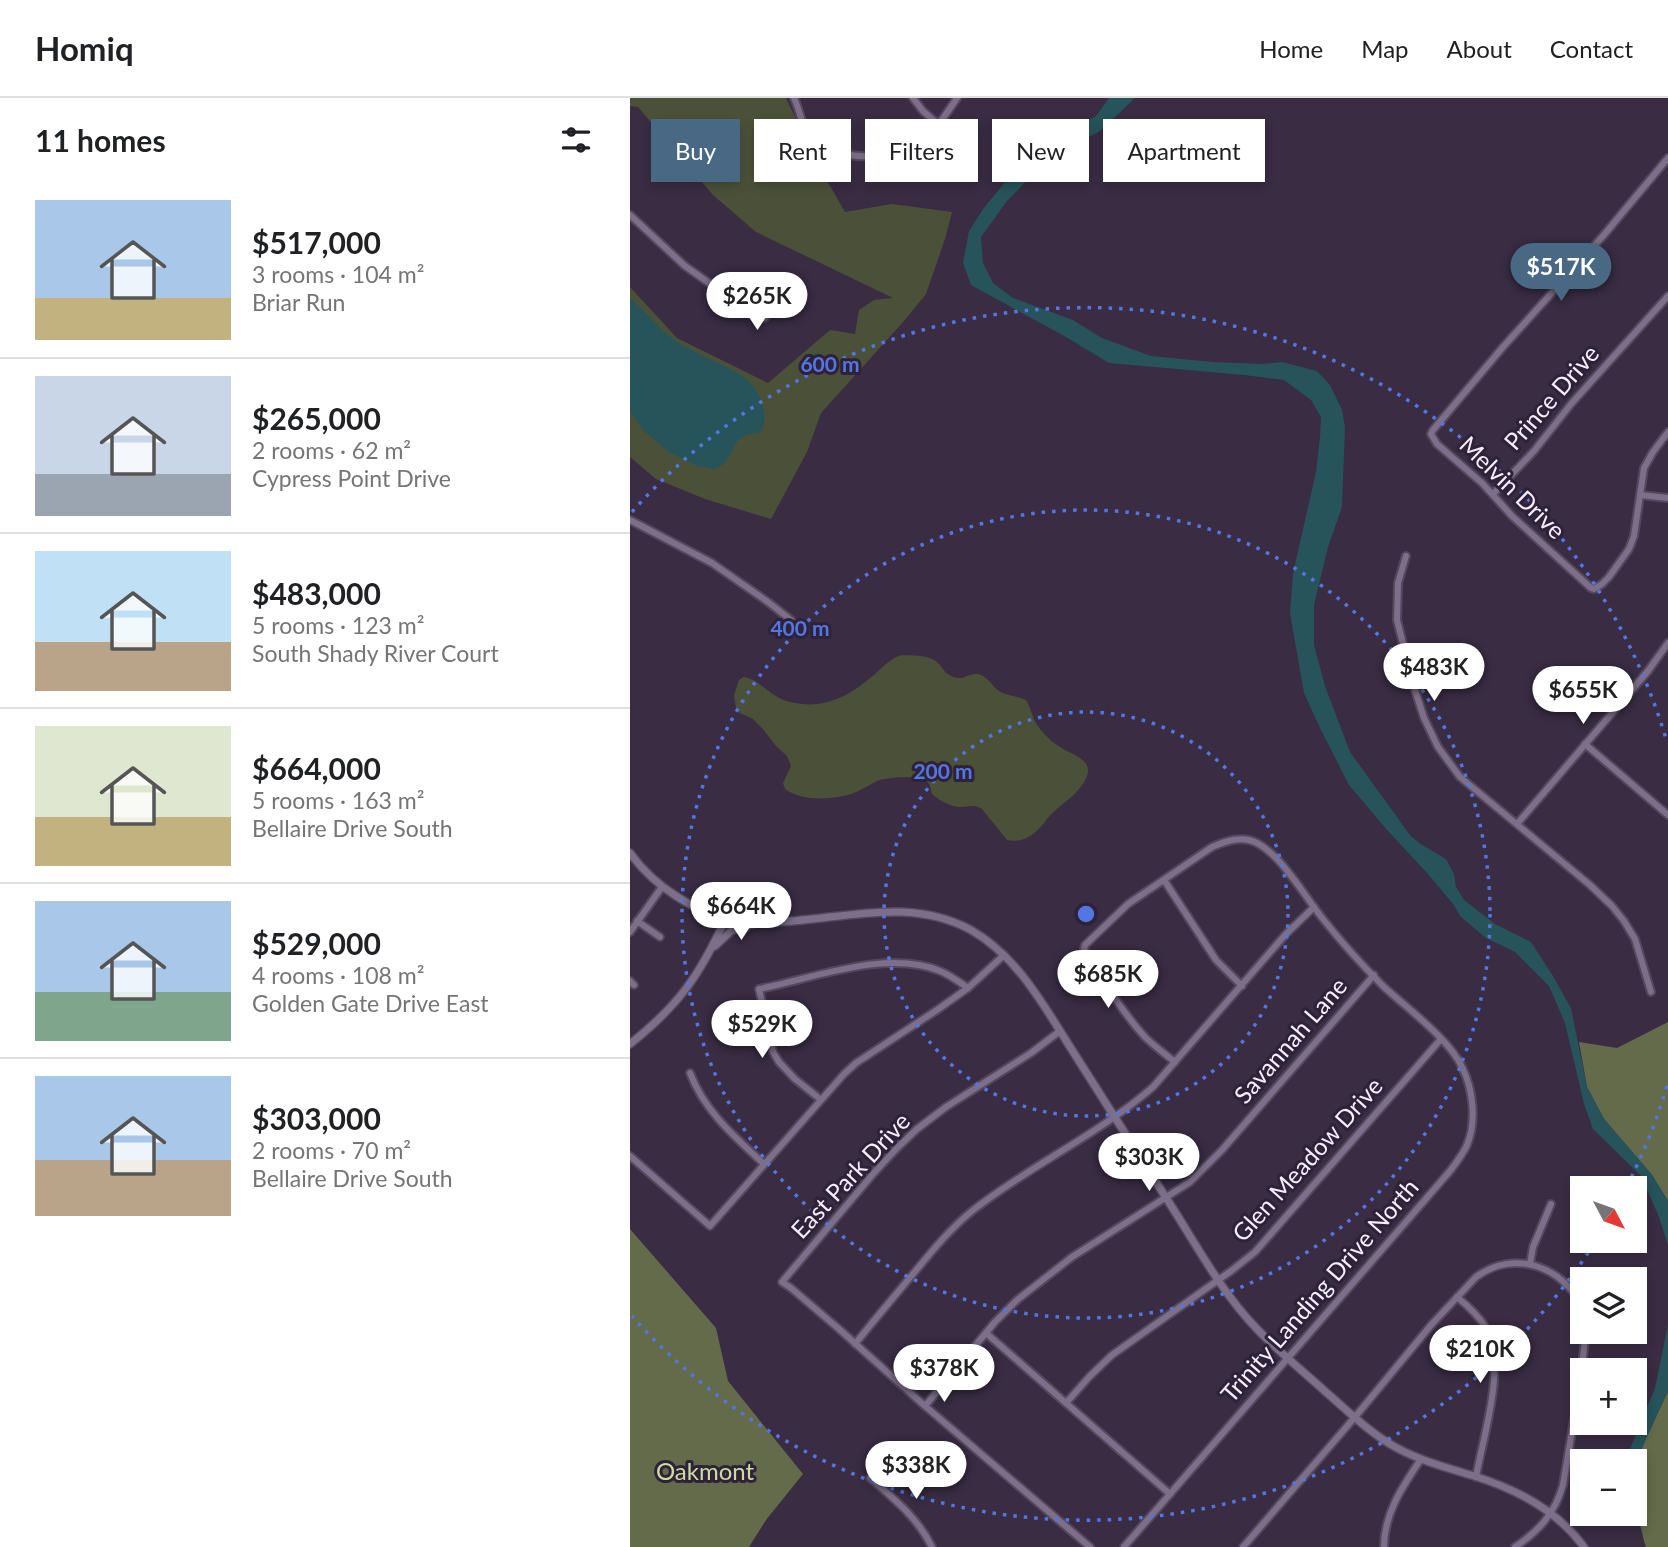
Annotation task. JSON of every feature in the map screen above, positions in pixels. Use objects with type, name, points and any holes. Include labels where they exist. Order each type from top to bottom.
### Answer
[{"type":"street","points":[[794,98],[806,132],[815,144],[830,152],[865,157]]},
{"type":"street","points":[[913,98],[933,119]]},
{"type":"street","points":[[942,119],[957,98]]},
{"type":"street","name":"Melvin Drive","points":[[1640,495],[1634,536],[1629,549],[1602,584],[1596,589],[1591,588],[1437,444],[1431,434],[1668,158]]},
{"type":"street","points":[[630,215],[685,266],[757,318],[765,318],[772,310],[765,297],[736,302]]},
{"type":"street","name":"Prince Drive","points":[[1493,494],[1534,451],[1668,296]]},
{"type":"street","points":[[1668,432],[1644,468],[1640,495],[1668,498]]},
{"type":"street","points":[[630,520],[712,563],[791,620]]},
{"type":"street","points":[[1406,556],[1398,583],[1397,620],[1414,687],[1437,747],[1460,777],[1590,885],[1624,921],[1635,939],[1651,992]]},
{"type":"street","points":[[1517,824],[1648,671],[1668,643]]},
{"type":"street","points":[[1585,744],[1668,815]]},
{"type":"street","name":"Trinity Landing Drive North","points":[[1124,1547],[1450,1171],[1469,1142],[1473,1112],[1469,1086],[1457,1057],[1374,975],[1314,907],[1275,856],[1258,843],[1249,839],[1224,841],[1164,880]]},
{"type":"street","points":[[630,853],[662,887],[698,908],[726,918],[761,921],[906,911],[959,924],[989,942],[1023,975],[1218,1280],[1258,1331],[1355,1417],[1396,1448],[1525,1497],[1562,1523],[1584,1547]]},
{"type":"street","points":[[1175,1062],[1137,1028],[1084,949],[1087,943],[1128,904],[1164,880],[1216,960],[1242,986]]},
{"type":"street","points":[[630,932],[662,887]]},
{"type":"street","points":[[1090,1547],[855,1344],[918,1268],[969,1213],[1000,1190],[1133,1105],[1153,1087],[1285,935],[1314,907]]},
{"type":"street","points":[[630,1044],[671,1009],[683,995],[712,948],[726,918]]},
{"type":"street","points":[[637,921],[660,937]]},
{"type":"street","points":[[712,948],[731,931],[761,921]]},
{"type":"street","points":[[630,1156],[710,1226],[844,1074],[856,1063],[968,988],[1004,955]]},
{"type":"street","points":[[820,1099],[787,1071],[773,1052],[760,989],[855,967],[890,963],[932,968],[968,988]]},
{"type":"street","name":"Savannah Lane","points":[[925,1406],[1017,1300],[1054,1270],[1198,1176],[1374,975]]},
{"type":"street","name":"East Park Drive","points":[[855,1344],[782,1282],[897,1147],[946,1107],[1031,1053],[1060,1031]]},
{"type":"street","name":"Glen Meadow Drive","points":[[1066,1403],[1112,1355],[1255,1252],[1441,1039]]},
{"type":"street","points":[[690,1073],[709,1110],[764,1164]]},
{"type":"street","points":[[1530,1264],[1533,1247],[1551,1205]]},
{"type":"street","points":[[1245,1546],[1476,1277],[1491,1268],[1519,1263],[1530,1264],[1546,1269],[1570,1289]]},
{"type":"street","points":[[1457,1297],[1477,1315],[1488,1331],[1495,1365],[1476,1477]]},
{"type":"street","points":[[986,1333],[1170,1494]]},
{"type":"street","points":[[1515,1547],[1534,1533],[1551,1514],[1563,1485],[1585,1344]]},
{"type":"street","points":[[1384,1547],[1388,1520],[1395,1500],[1421,1459]]},
{"type":"street","points":[[870,1478],[913,1517],[925,1532],[932,1547]]},
{"type":"shaded area","points":[[630,98],[786,98],[796,119],[754,119],[754,182],[828,182],[845,212],[892,204],[952,212],[926,294],[821,413],[807,452],[771,519],[705,499],[656,479],[630,457],[630,287],[677,338],[768,383],[830,330],[855,334],[859,310],[874,300],[893,298],[756,232],[713,195],[702,182],[740,182],[740,119],[651,119],[651,122],[638,107],[630,106]]},
{"type":"shaded area","points":[[1109,98],[1134,98],[1113,119],[1103,119],[1103,128],[1089,137],[1089,120],[1096,116]]},
{"type":"shaded area","points":[[1005,182],[1025,182],[1007,201],[981,237],[983,263],[993,283],[1013,298],[1073,320],[1102,338],[1151,356],[1213,362],[1282,362],[1317,371],[1330,385],[1342,410],[1345,427],[1342,507],[1328,547],[1314,605],[1314,645],[1325,686],[1350,752],[1410,835],[1446,859],[1464,900],[1495,924],[1531,942],[1553,976],[1571,1008],[1587,1087],[1604,1119],[1652,1175],[1668,1201],[1668,1245],[1647,1190],[1647,1176],[1641,1176],[1593,1129],[1584,1104],[1565,1023],[1549,986],[1515,952],[1486,938],[1461,917],[1428,874],[1349,785],[1304,693],[1290,613],[1293,573],[1316,472],[1320,437],[1321,417],[1311,400],[1284,380],[1109,363],[971,285],[963,263],[969,231]]},
{"type":"shaded area","points":[[630,298],[669,336],[741,375],[753,386],[761,400],[764,425],[761,432],[738,440],[725,463],[715,469],[695,465],[669,452],[645,432],[630,412]]},
{"type":"shaded area","points":[[902,655],[931,659],[955,678],[981,675],[999,691],[1026,700],[1037,726],[1044,734],[1087,765],[1087,777],[1078,790],[1035,832],[1025,839],[1014,841],[1007,840],[982,809],[973,806],[959,807],[944,802],[932,794],[926,781],[920,779],[904,777],[877,781],[852,794],[828,798],[805,797],[785,789],[783,783],[791,766],[787,756],[753,719],[736,708],[734,695],[739,680],[743,677],[752,680],[788,702],[823,703],[851,692],[891,660]]},
{"type":"shaded area","points":[[1668,1325],[1668,1391],[1642,1449],[1630,1449],[1636,1435],[1647,1435],[1647,1407],[1655,1388]]},
{"type":"green space","points":[[1668,1022],[1668,1201],[1652,1175],[1604,1119],[1587,1087],[1579,1042],[1617,1048]]},
{"type":"green space","name":"Oakmont","points":[[630,1229],[716,1328],[728,1381],[803,1474],[766,1520],[749,1547],[630,1547]]},
{"type":"green space","points":[[1668,1391],[1668,1547],[1646,1547],[1641,1526],[1647,1526],[1647,1449],[1642,1449]]}]
